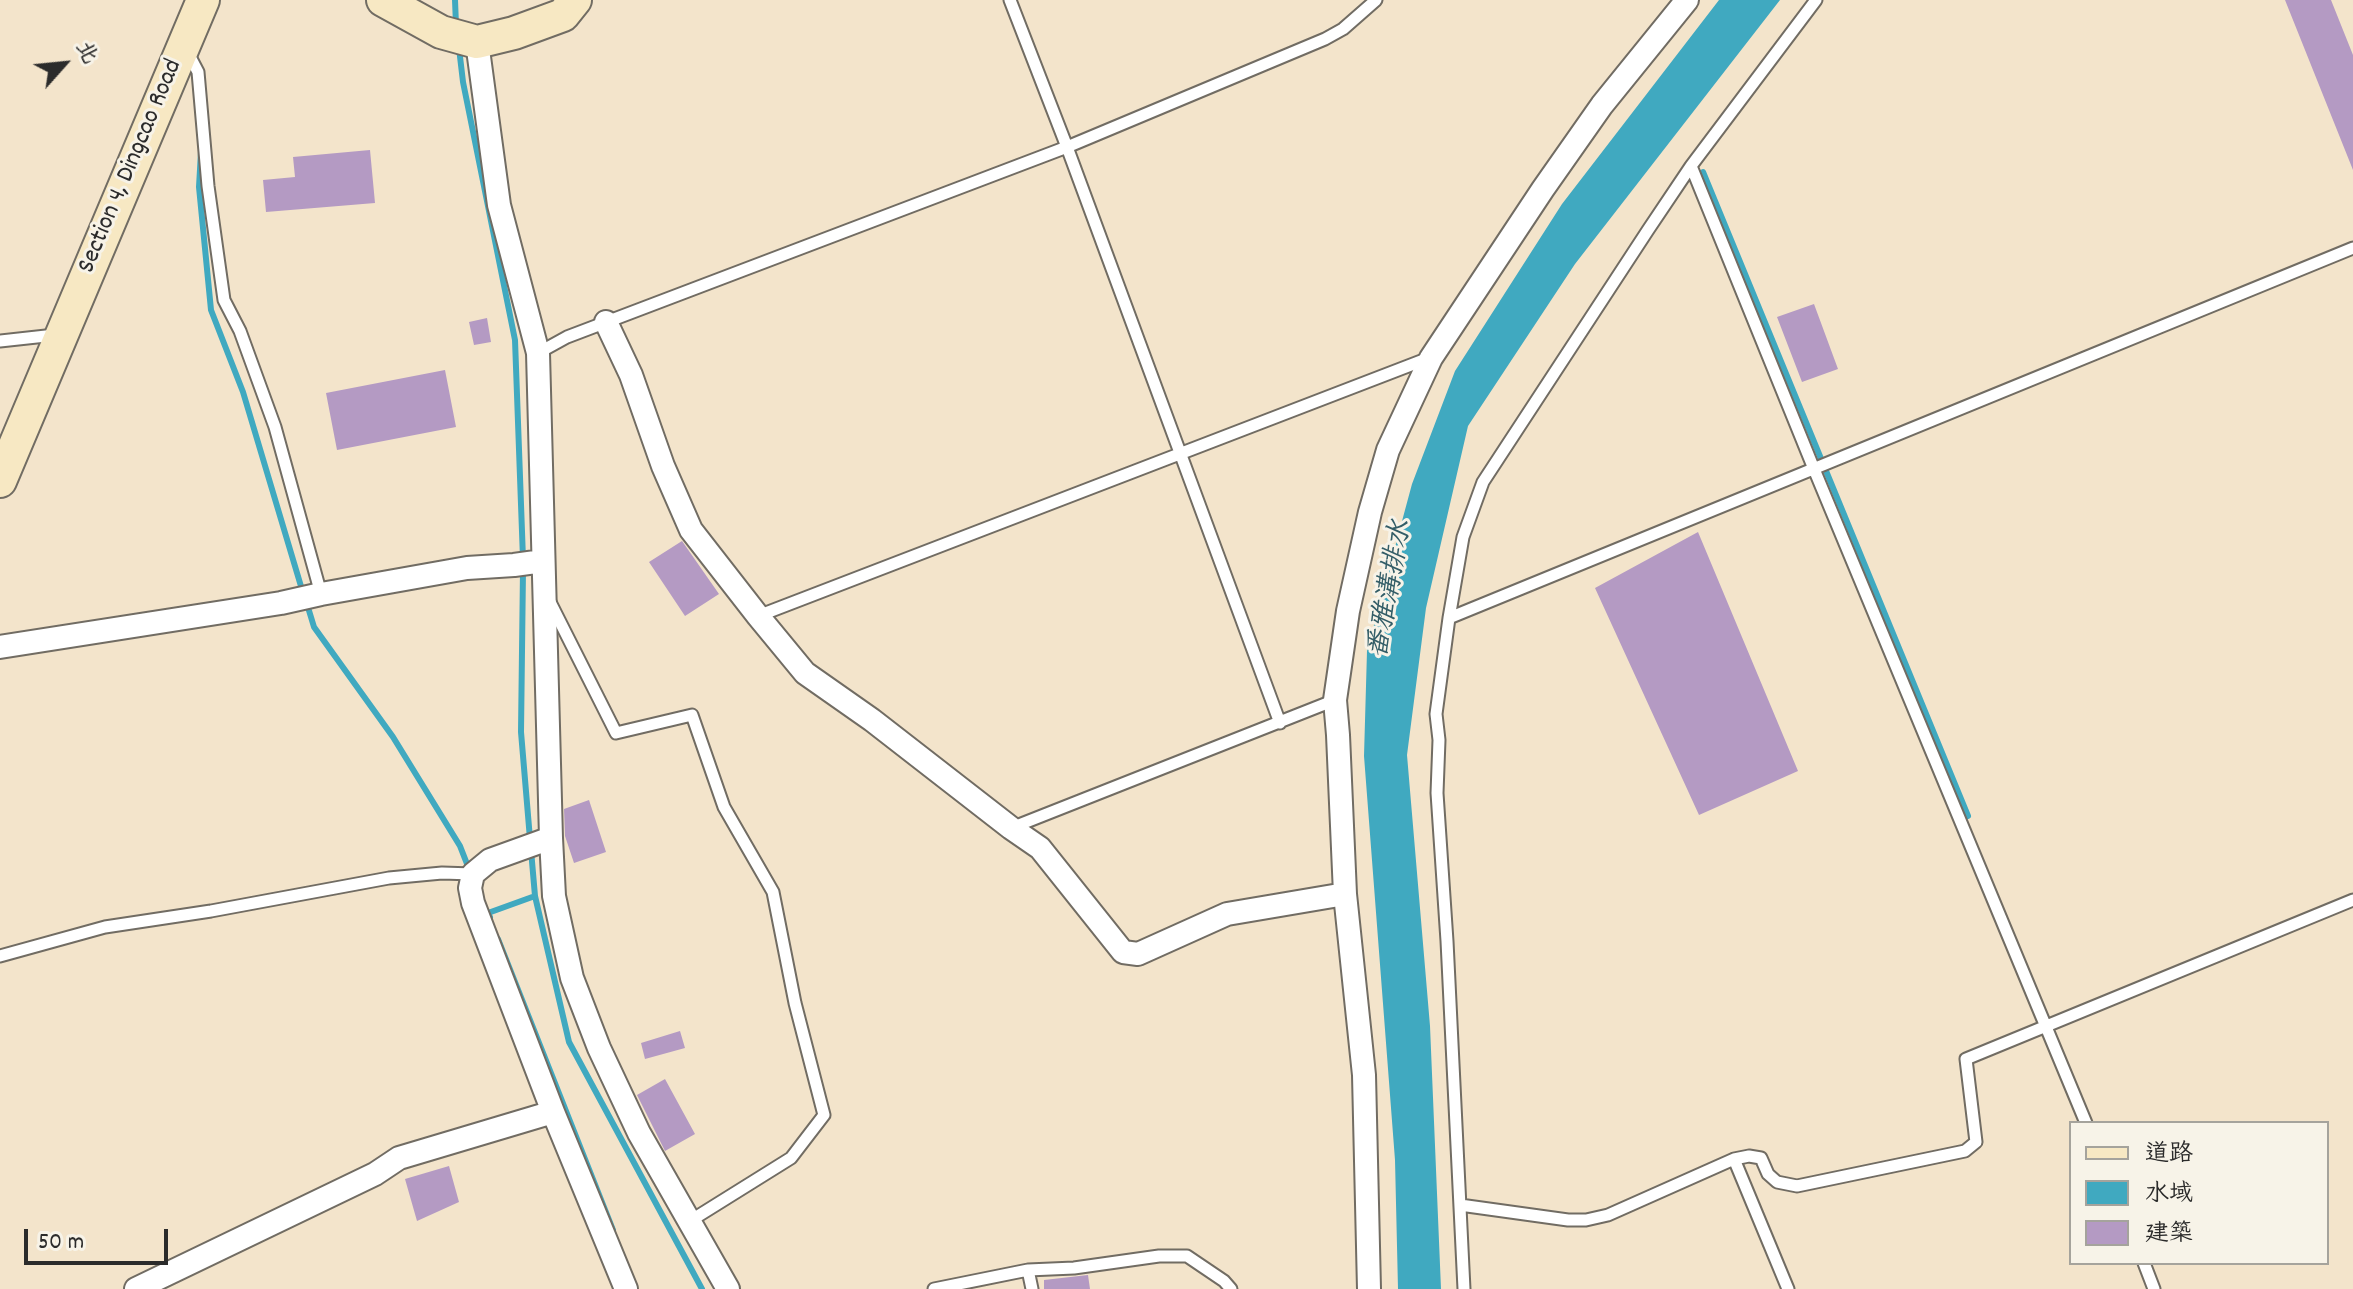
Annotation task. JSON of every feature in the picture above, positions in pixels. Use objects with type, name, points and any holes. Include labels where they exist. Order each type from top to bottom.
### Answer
[{"type":"street","name":"Section 4, Dingcao Road","points":[[0,481],[203,0]]},
{"type":"street","points":[[383,0],[461,37],[514,33],[563,15],[575,0]]},
{"type":"street","points":[[1369,1289],[1364,1075],[1345,894],[1335,700],[1348,611],[1370,512],[1388,450],[1431,358],[1593,117],[1687,0]]},
{"type":"street","points":[[461,37],[499,205],[538,353],[529,563],[544,590],[554,896],[572,978],[599,1048],[639,1133],[728,1289]]},
{"type":"street","points":[[606,322],[631,375],[663,466],[691,530],[758,616],[805,673],[1040,848],[1123,952],[1138,954],[1227,914],[1345,894]]},
{"type":"street","points":[[0,647],[281,603],[467,568],[529,563]]},
{"type":"street","points":[[551,838],[490,860],[473,874],[470,888],[553,1112],[626,1289]]},
{"type":"street","points":[[136,1289],[375,1174],[399,1158],[553,1112]]},
{"type":"lane","points":[[1010,0],[1280,723]]},
{"type":"lane","points":[[538,353],[567,337],[1067,147],[1325,39],[1343,29],[1376,0]]},
{"type":"lane","points":[[1464,1289],[1437,793],[1439,740],[1436,714],[1463,537],[1483,482],[1691,166],[1816,0]]},
{"type":"lane","points":[[183,44],[198,72],[208,186],[224,300],[240,331],[275,427],[321,594]]},
{"type":"lane","points":[[1691,166],[2085,1121]]},
{"type":"lane","points":[[1449,618],[2353,248]]},
{"type":"lane","points":[[0,341],[61,334]]},
{"type":"lane","points":[[758,616],[1431,358]]},
{"type":"lane","points":[[544,590],[616,733],[692,715],[724,807],[773,892],[795,1003],[824,1115],[791,1158],[690,1221]]},
{"type":"lane","points":[[1011,828],[1335,700]]},
{"type":"lane","points":[[0,956],[105,927],[389,878],[442,873],[473,874]]},
{"type":"lane","points":[[1460,1205],[1586,1220],[1608,1215],[1734,1159],[1749,1156],[1761,1158],[1768,1174],[1777,1182],[1797,1186],[1965,1151],[1976,1142],[1966,1059],[2353,900]]},
{"type":"lane","points":[[1734,1159],[1788,1289]]},
{"type":"lane","points":[[934,1289],[1028,1270],[1074,1268],[1159,1256],[1187,1256],[1231,1289]]},
{"type":"lane","points":[[2145,1265],[2154,1289]]},
{"type":"lane","points":[[1028,1270],[1032,1289]]},
{"type":"water","name":"番雅溝排水","points":[[1719,0],[1780,0],[1575,264],[1468,426],[1426,608],[1407,755],[1430,1026],[1441,1289],[1398,1289],[1395,1160],[1364,756],[1367,651],[1412,484],[1455,371],[1562,204]]},
{"type":"building","points":[[2285,0],[2331,0],[2353,55],[2353,170]]},
{"type":"building","points":[[370,150],[375,203],[266,212],[263,180],[295,177],[293,157]]},
{"type":"building","points":[[1814,304],[1838,369],[1802,382],[1777,317]]},
{"type":"building","points":[[487,318],[491,342],[474,345],[469,322]]},
{"type":"building","points":[[445,370],[456,427],[337,450],[326,393]]},
{"type":"building","points":[[1698,532],[1798,771],[1699,815],[1595,588]]},
{"type":"building","points":[[682,541],[719,594],[685,616],[649,562]]},
{"type":"building","points":[[589,800],[606,852],[574,863],[565,836],[564,809]]},
{"type":"building","points":[[680,1031],[685,1048],[645,1059],[641,1043]]},
{"type":"building","points":[[665,1079],[695,1134],[665,1151],[637,1095]]},
{"type":"building","points":[[449,1166],[459,1202],[417,1221],[405,1179]]},
{"type":"building","points":[[1088,1275],[1090,1289],[1044,1289],[1044,1280]]},
{"type":"waterway","points":[[455,0],[456,25]]},
{"type":"waterway","points":[[459,48],[463,82],[515,340],[523,559]]},
{"type":"waterway","points":[[201,152],[199,187],[211,310],[243,392],[303,593]]},
{"type":"waterway","points":[[1703,172],[1968,816]]},
{"type":"waterway","points":[[523,570],[521,732],[530,839]]},
{"type":"waterway","points":[[307,604],[314,627],[393,737],[460,846],[469,869]]},
{"type":"waterway","points":[[531,850],[535,896],[569,1042],[702,1289]]},
{"type":"waterway","points":[[490,917],[488,913],[535,896]]},
{"type":"waterway","points":[[498,939],[613,1230]]}]
